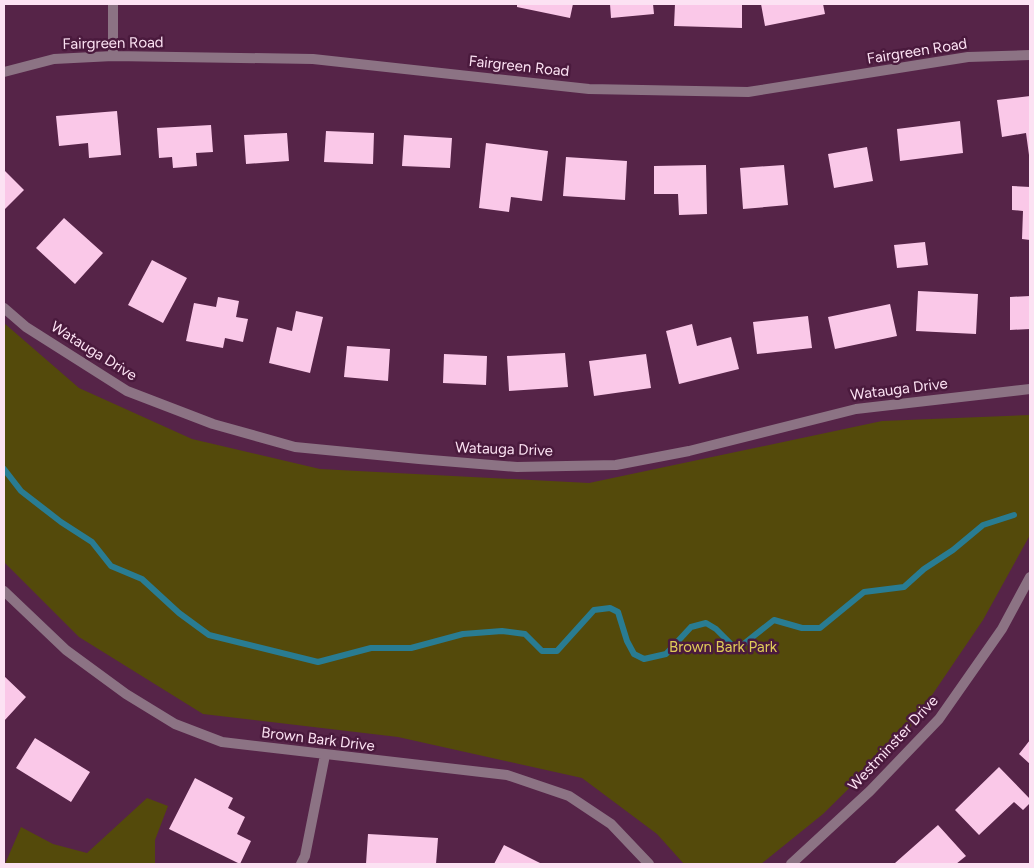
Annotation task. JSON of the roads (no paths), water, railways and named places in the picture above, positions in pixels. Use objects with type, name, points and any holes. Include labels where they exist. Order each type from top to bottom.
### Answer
[{"type":"street","points":[[112,56],[113,4]]},
{"type":"street","name":"Fairgreen Road","points":[[4,72],[54,59],[112,56],[312,59],[589,89],[748,92],[968,57],[1030,54]]},
{"type":"street","name":"Watauga Drive","points":[[4,308],[26,327],[127,391],[213,424],[295,447],[517,467],[616,465],[689,451],[856,408],[1030,390]]},
{"type":"street","name":"Westminster Drive","points":[[792,864],[870,792],[940,719],[1002,629],[1030,577]]},
{"type":"street","name":"Brown Bark Drive","points":[[4,591],[66,650],[126,694],[176,724],[222,742],[507,775],[569,796],[611,824],[649,864]]},
{"type":"street","points":[[301,864],[305,856],[325,755]]},
{"type":"waterway","points":[[4,469],[21,491],[61,522],[92,542],[111,566],[142,579],[179,613],[209,635],[318,662],[371,648],[411,648],[463,634],[502,631],[525,634],[542,651],[557,651],[594,610],[610,608],[618,612],[627,641],[634,654],[644,659],[666,654],[691,627],[706,623],[716,629],[734,647],[741,646],[774,620],[802,628],[820,628],[864,592],[904,587],[924,569],[953,550],[983,525],[1014,515]]},
{"type":"park label","name":"Brown Bark Park","points":[[723,647]]}]
